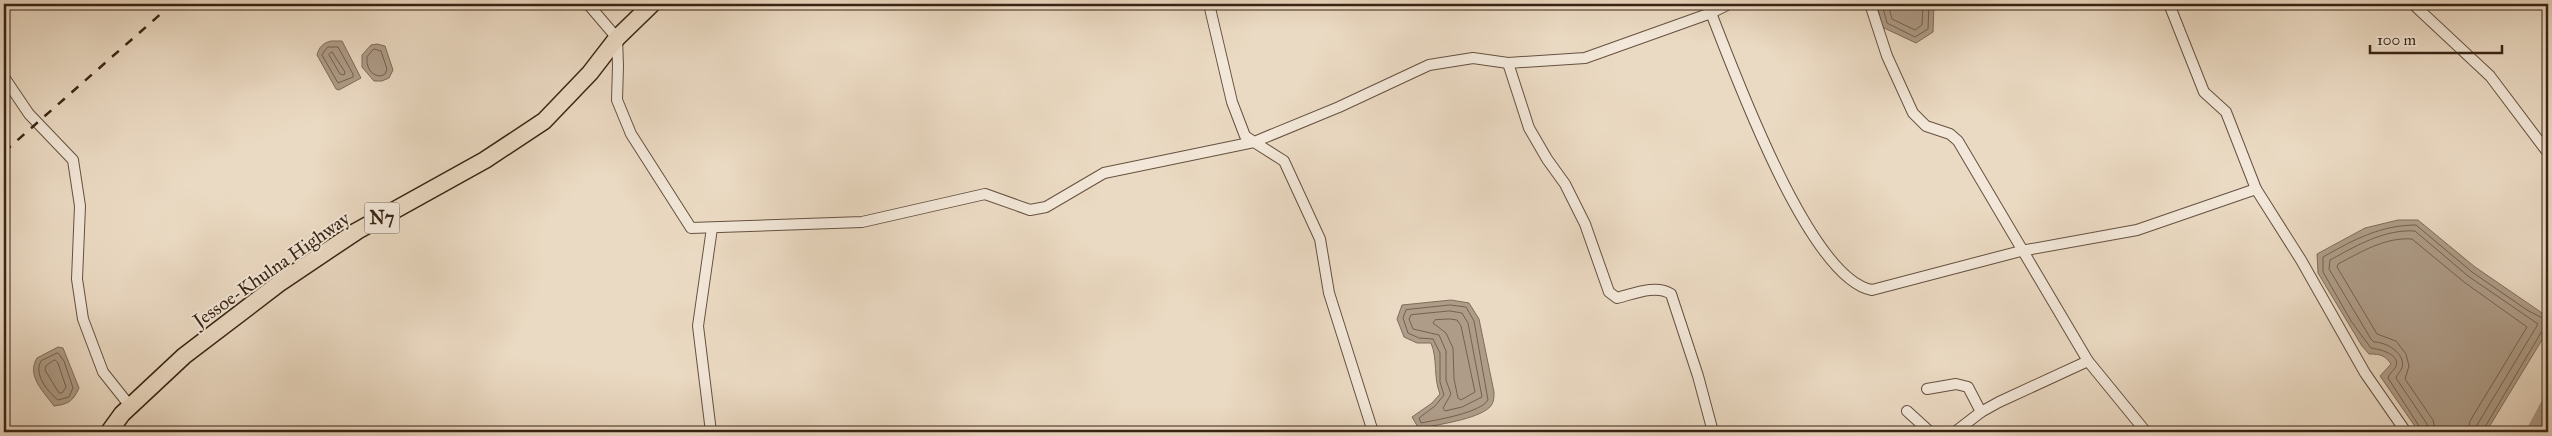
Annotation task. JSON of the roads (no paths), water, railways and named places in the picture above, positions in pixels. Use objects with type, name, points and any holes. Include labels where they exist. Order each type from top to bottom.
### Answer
[{"type":"highway","name":"Jessoe-Khulna Highway","points":[[109,432],[130,406],[184,356],[281,282],[358,231],[485,160],[544,121],[590,73],[617,38],[652,4]]},
{"type":"street","points":[[588,4],[617,38],[617,100],[630,134],[691,228],[862,222],[985,194],[1030,210],[1046,206],[1104,173],[1254,142],[1339,107],[1429,65],[1473,58],[1508,63],[1586,58],[1711,14],[1729,4]]},
{"type":"street","points":[[1209,4],[1232,102],[1245,136],[1284,161],[1320,239],[1329,293],[1373,432]]},
{"type":"street","points":[[1870,4],[1887,56],[1913,113],[1926,126],[1950,134],[1958,141],[2021,251],[2088,361],[2146,432]]},
{"type":"street","points":[[2169,4],[2204,92],[2226,112],[2256,189],[2301,260],[2365,373],[2406,432]]},
{"type":"street","points":[[2413,4],[2490,76],[2548,153]]},
{"type":"street","points":[[1711,14],[1757,130],[1807,226],[1839,270],[1866,289],[1872,290],[2021,251],[2137,230],[2256,189]]},
{"type":"street","points":[[1508,63],[1529,128],[1547,159],[1565,184],[1585,224],[1609,292],[1616,298],[1648,290],[1665,290],[1671,294],[1698,376],[1712,432]]},
{"type":"street","points":[[4,76],[29,114],[73,160],[80,206],[77,278],[84,319],[103,372],[130,406]]},
{"type":"street","points":[[711,432],[698,326],[712,228]]},
{"type":"street","points":[[1955,432],[1981,412],[2019,392],[2088,361]]},
{"type":"street","points":[[1927,389],[1956,384],[1968,387],[1981,412]]},
{"type":"street","points":[[1907,411],[1930,432]]},
{"type":"water","points":[[1877,4],[1934,4],[1933,32],[1916,43],[1882,27]]},
{"type":"water","points":[[331,41],[342,41],[361,78],[339,90],[336,89],[317,55],[322,46]]},
{"type":"water","points":[[371,45],[385,46],[393,70],[389,78],[382,81],[374,81],[362,67],[362,55]]},
{"type":"water","points":[[2398,220],[2418,220],[2475,267],[2548,317],[2548,330],[2486,432],[2419,432],[2380,376],[2391,364],[2382,356],[2369,354],[2362,346],[2318,273],[2317,254],[2365,228]]},
{"type":"water","points":[[1451,300],[1469,303],[1479,319],[1494,392],[1493,402],[1490,407],[1476,415],[1419,429],[1412,417],[1432,403],[1440,394],[1433,349],[1431,343],[1417,343],[1404,337],[1397,319],[1402,305]]},
{"type":"water","points":[[58,347],[63,348],[79,388],[70,401],[54,406],[38,384],[34,365],[37,358]]},
{"type":"waterway","points":[[2534,432],[2548,406]]},
{"type":"railway","points":[[4,152],[172,4]]}]
